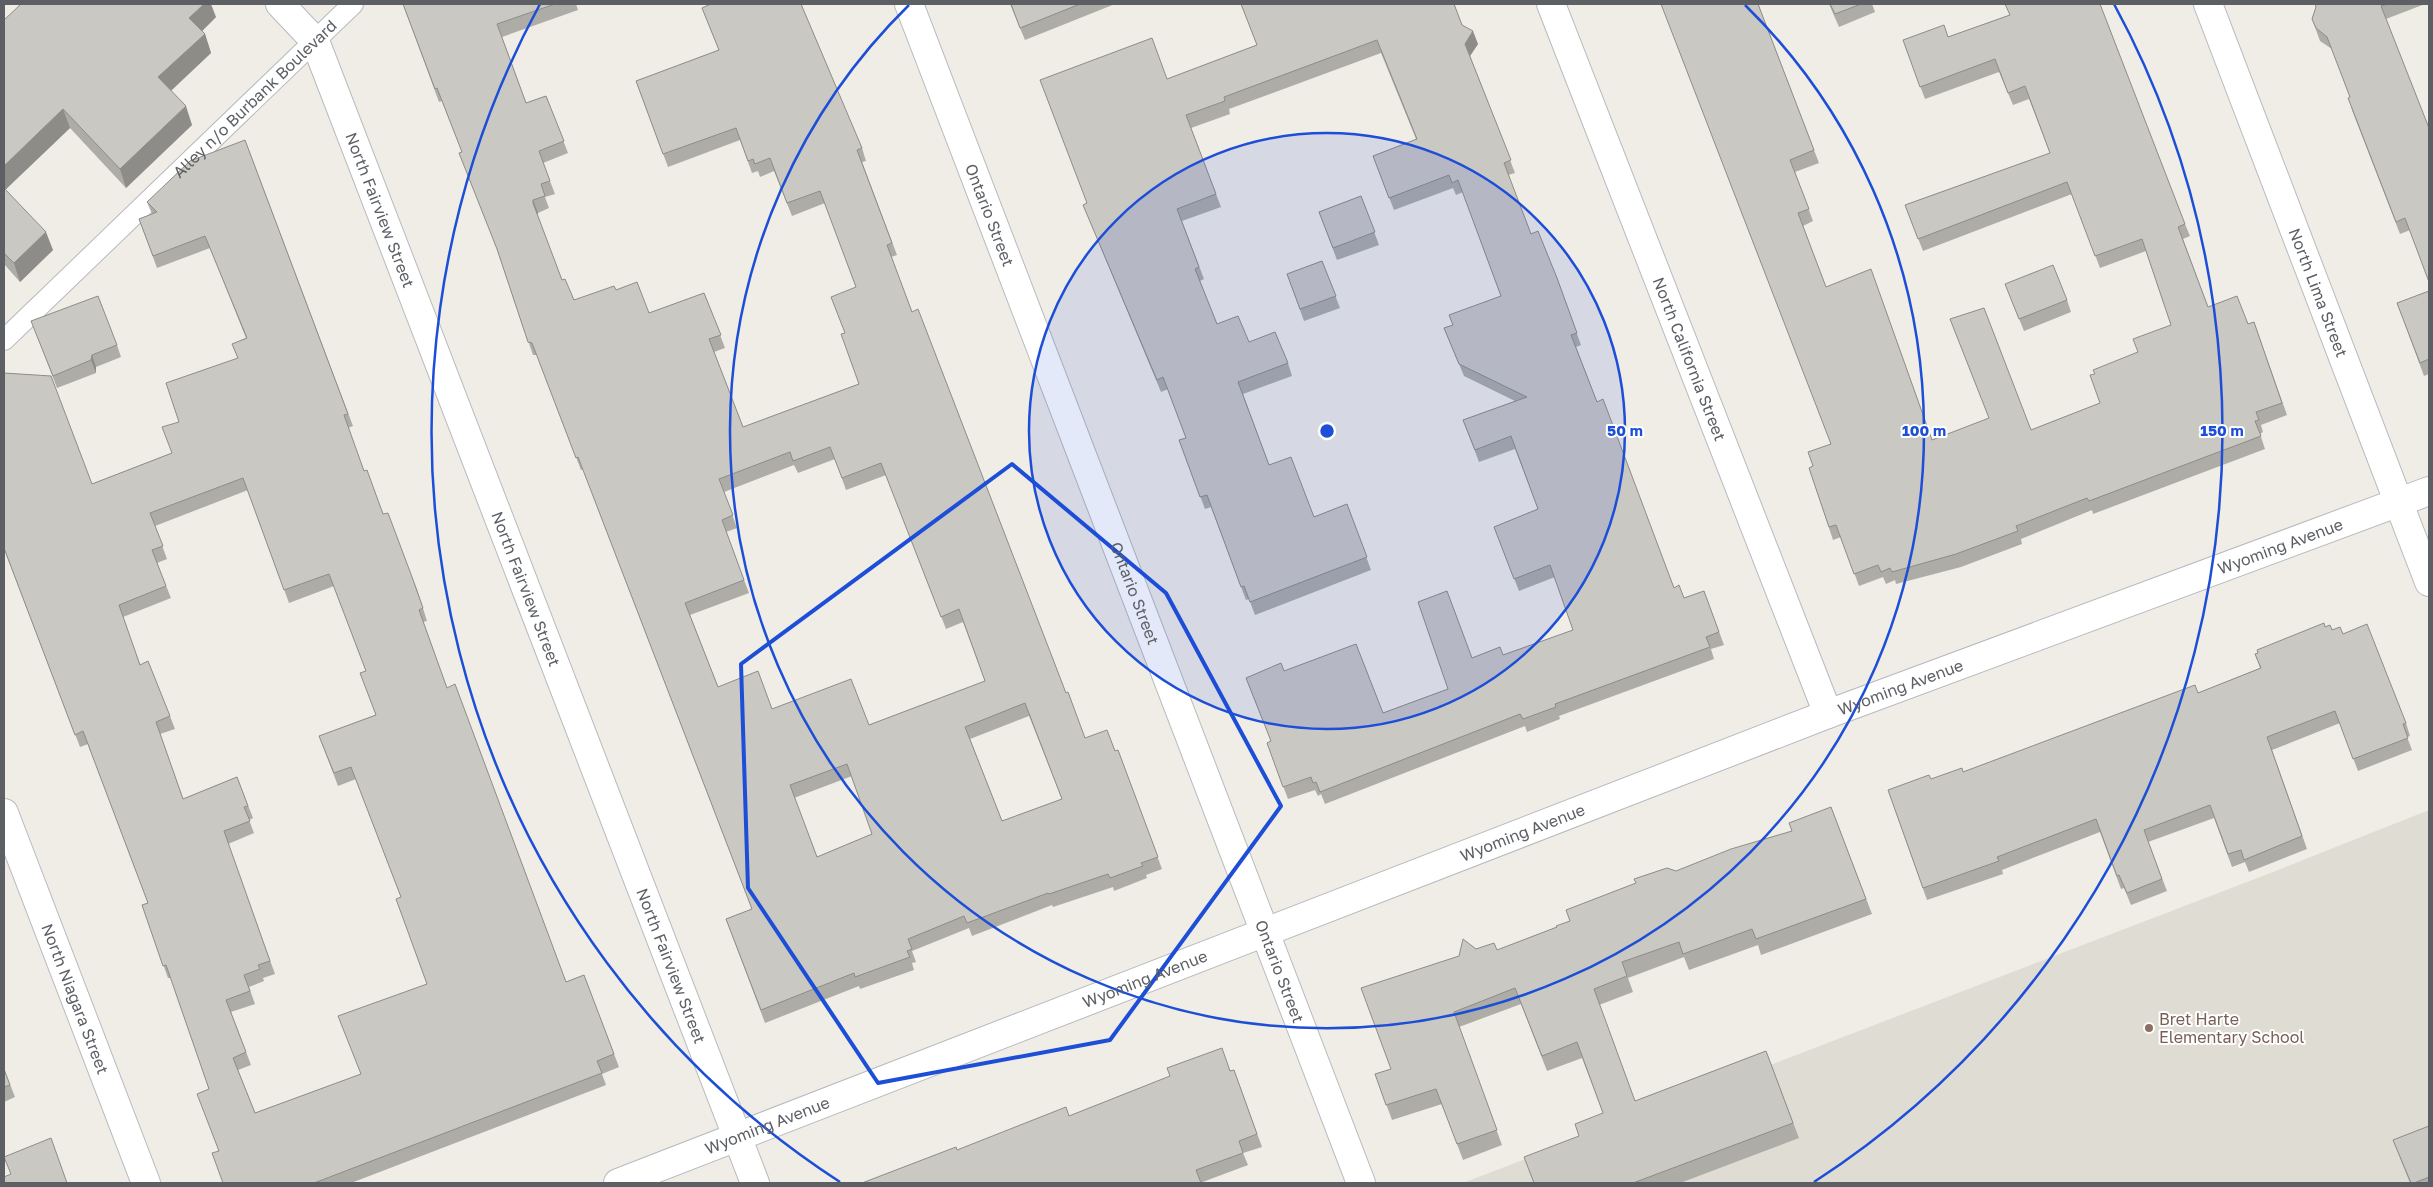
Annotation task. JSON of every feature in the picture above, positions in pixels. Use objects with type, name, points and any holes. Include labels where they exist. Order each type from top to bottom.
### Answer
[{"type":"street","name":"North Fairview Street","points":[[280,4],[315,41],[755,1183]]},
{"type":"street","name":"Ontario Street","points":[[909,4],[1361,1183]]},
{"type":"street","name":"North California Street","points":[[1552,4],[1828,714]]},
{"type":"street","name":"North Lima Street","points":[[2208,4],[2429,582]]},
{"type":"street","name":"Wyoming Avenue","points":[[618,1183],[1265,934],[1828,714],[2429,491]]},
{"type":"street","name":"North Niagara Street","points":[[4,813],[146,1183]]},
{"type":"lane","name":"Alley n/o Burbank Boulevard","points":[[4,340],[353,4]]},
{"type":"highlighted area","points":[[1012,464],[1166,593],[1281,806],[1110,1040],[878,1083],[748,888],[741,664]]},
{"type":"shaded area","name":"Bret Harte Elementary School","points":[[2429,810],[2429,1183],[1463,1183],[2273,872]]},
{"type":"building","points":[[21,4],[204,4],[189,18],[205,34],[158,77],[186,106],[120,169],[63,109],[4,166],[4,20]]},
{"type":"building","points":[[403,4],[555,4],[497,24],[526,103],[546,96],[564,141],[539,151],[550,181],[541,184],[545,196],[533,200],[562,280],[565,279],[574,300],[614,286],[616,290],[637,282],[649,313],[704,293],[721,335],[709,339],[743,427],[859,384],[841,334],[845,333],[831,297],[856,287],[820,191],[787,203],[770,158],[755,164],[753,159],[748,161],[736,128],[663,154],[636,81],[719,50],[702,8],[711,4],[801,4],[862,148],[857,150],[892,243],[887,245],[912,312],[918,309],[1066,693],[1068,692],[1085,738],[1107,730],[1115,751],[1118,750],[1158,857],[1141,863],[1143,866],[1110,878],[1108,874],[1048,893],[967,923],[964,916],[908,939],[912,949],[907,951],[910,957],[855,977],[854,973],[761,1010],[726,919],[752,909],[578,457],[576,458],[532,343],[528,342],[497,249],[459,153],[462,152],[437,88],[435,89]],"holes":[[[830,447],[842,478],[881,463],[941,617],[959,609],[985,681],[869,725],[851,679],[772,709],[758,671],[718,687],[685,603],[744,580],[722,520],[733,515],[719,479],[790,452],[793,461]],[[1025,703],[1062,799],[1002,821],[965,727]],[[847,764],[872,834],[817,857],[790,785]]]},
{"type":"building","points":[[1011,4],[1080,4],[1020,28]]},
{"type":"building","points":[[1241,4],[1454,4],[1462,25],[1473,31],[1465,44],[1511,160],[1504,163],[1531,234],[1538,231],[1557,278],[1577,333],[1571,335],[1597,402],[1603,399],[1674,588],[1679,585],[1684,598],[1704,591],[1719,632],[1706,637],[1710,647],[1555,704],[1556,707],[1523,719],[1520,714],[1320,792],[1316,782],[1313,783],[1311,777],[1283,787],[1267,743],[1271,741],[1246,678],[1281,663],[1284,671],[1356,644],[1383,713],[1448,689],[1418,602],[1447,591],[1472,658],[1500,647],[1503,655],[1573,630],[1550,565],[1514,579],[1494,527],[1538,509],[1511,436],[1475,450],[1463,420],[1527,397],[1459,364],[1444,328],[1453,325],[1449,315],[1501,296],[1458,180],[1452,183],[1449,175],[1389,198],[1373,156],[1417,139],[1377,40],[1224,97],[1225,101],[1186,115],[1216,194],[1177,209],[1199,267],[1195,269],[1217,324],[1238,316],[1249,342],[1275,332],[1288,363],[1238,382],[1269,465],[1291,457],[1314,517],[1347,504],[1367,557],[1250,602],[1244,586],[1241,587],[1207,495],[1200,497],[1179,440],[1186,438],[1163,377],[1157,380],[1083,205],[1087,203],[1040,80],[1152,38],[1167,79],[1257,45]]},
{"type":"building","points":[[1661,4],[1758,4],[1814,150],[1790,160],[1809,209],[1798,213],[1826,287],[1871,269],[1932,440],[1989,418],[1950,319],[1984,308],[2031,430],[2100,403],[2090,375],[2095,374],[2093,370],[2138,352],[2133,339],[2171,325],[2142,239],[2095,256],[2067,182],[1918,239],[1905,205],[2050,153],[2025,86],[2008,93],[1995,59],[1920,87],[1903,40],[1944,25],[1948,37],[2010,15],[2005,4],[2100,4],[2185,224],[2178,227],[2208,307],[2237,296],[2248,324],[2254,322],[2282,403],[2256,412],[2259,420],[2255,421],[2261,436],[2089,501],[2087,498],[2016,526],[2018,531],[1956,554],[1892,572],[1890,568],[1881,572],[1878,565],[1854,574],[1836,525],[1829,527],[1809,468],[1813,466],[1808,452],[1831,444]]},
{"type":"building","points":[[1830,4],[1861,4],[1835,14]]},
{"type":"building","points":[[2315,4],[2388,4],[2381,6],[2429,128],[2429,282],[2405,218],[2396,222],[2348,98],[2350,97],[2327,37],[2316,28],[2312,19],[2316,7]]},
{"type":"building","points":[[245,140],[348,414],[344,415],[364,471],[367,470],[383,514],[388,513],[412,577],[423,608],[419,610],[447,688],[455,684],[566,982],[584,975],[614,1054],[597,1061],[602,1073],[314,1183],[223,1183],[212,1153],[219,1151],[197,1094],[209,1089],[166,965],[163,966],[142,905],[148,903],[83,731],[75,735],[4,548],[4,373],[51,376],[92,484],[172,453],[162,427],[179,422],[166,383],[238,358],[232,344],[247,338],[205,236],[153,256],[139,219],[157,212],[147,202],[190,161]],"holes":[[[243,478],[284,590],[329,574],[366,671],[360,673],[376,715],[319,736],[334,773],[351,767],[401,897],[396,899],[427,984],[338,1016],[361,1074],[255,1113],[233,1058],[246,1052],[226,1000],[250,991],[244,975],[260,969],[258,965],[270,961],[224,831],[250,821],[244,807],[248,806],[237,777],[183,799],[156,722],[170,716],[148,661],[140,665],[119,605],[166,586],[152,550],[163,546],[150,513]]]},
{"type":"building","points":[[4,188],[46,232],[14,263],[4,253]]},
{"type":"building","points":[[1361,196],[1375,232],[1333,248],[1319,212]]},
{"type":"building","points":[[1322,261],[1336,296],[1300,309],[1287,274]]},
{"type":"building","points":[[2053,265],[2067,300],[2019,319],[2005,284]]},
{"type":"building","points":[[2429,291],[2429,359],[2420,363],[2397,303]]},
{"type":"building","points":[[98,296],[117,345],[92,355],[91,360],[53,376],[31,321]]},
{"type":"building","points":[[2324,623],[2325,627],[2330,625],[2332,630],[2340,627],[2343,634],[2367,624],[2406,723],[2403,724],[2408,738],[2353,759],[2335,711],[2267,737],[2302,836],[2244,860],[2241,850],[2228,854],[2210,805],[2144,830],[2162,879],[2127,893],[2119,875],[2117,876],[2096,819],[1997,857],[1999,861],[1923,888],[1888,790],[1929,775],[1931,779],[1962,768],[1963,772],[2195,685],[2198,693],[2261,668],[2255,654],[2258,653],[2257,650]]},
{"type":"building","points":[[1831,807],[1866,899],[1756,939],[1752,929],[1683,954],[1679,942],[1622,962],[1627,976],[1594,989],[1635,1101],[1766,1051],[1793,1123],[1633,1183],[1534,1183],[1524,1157],[1579,1136],[1575,1124],[1603,1113],[1577,1042],[1542,1056],[1515,988],[1454,1012],[1497,1130],[1457,1144],[1436,1089],[1386,1105],[1375,1074],[1391,1069],[1361,988],[1459,956],[1463,939],[1476,949],[1494,943],[1497,950],[1557,927],[1570,921],[1566,910],[1636,883],[1634,879],[1667,868],[1676,871],[1731,849],[1792,831],[1789,823]]},
{"type":"building","points":[[1222,1048],[1230,1071],[1234,1070],[1257,1134],[1239,1141],[1243,1153],[1196,1170],[1201,1183],[862,1183],[956,1147],[957,1150],[1066,1107],[1069,1116],[1170,1076],[1167,1068]]},
{"type":"building","points":[[4,1069],[10,1085],[4,1087]]},
{"type":"building","points":[[2429,1126],[2429,1177],[2411,1183],[2393,1140]]},
{"type":"building","points":[[51,1138],[67,1183],[4,1183],[4,1177],[11,1174],[4,1157]]},
{"type":"place","name":"Bret Harte Elementary School","points":[[2149,1028]]}]
